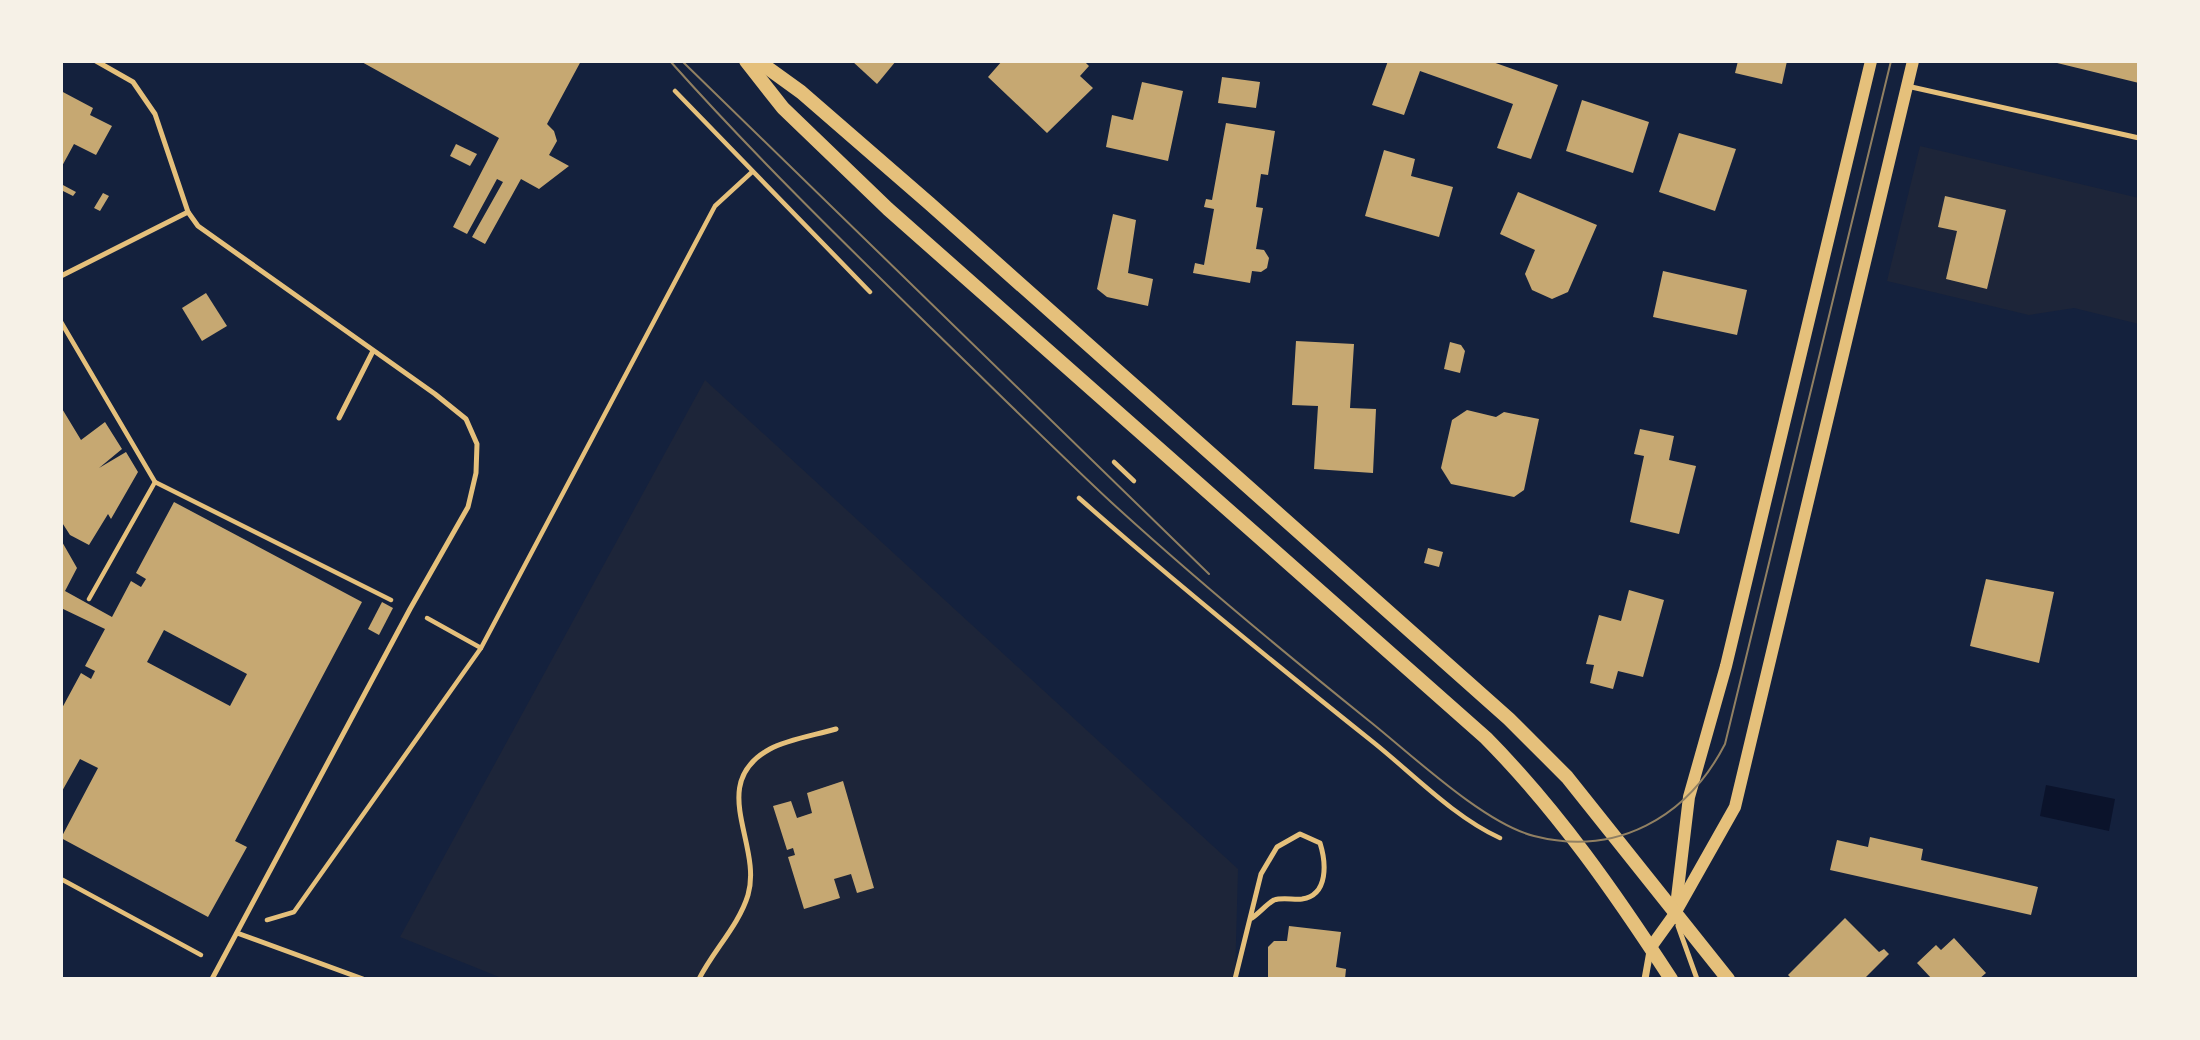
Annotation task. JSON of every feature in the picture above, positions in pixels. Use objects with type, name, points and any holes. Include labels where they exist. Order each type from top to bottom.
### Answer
[{"type":"main road","points":[[746,61],[783,108],[888,209],[1486,738],[1521,774],[1577,841],[1671,979]]},
{"type":"main road","points":[[758,61],[801,92],[930,204],[1499,709],[1567,777],[1674,915],[1728,979]]},
{"type":"street","points":[[1674,915],[1689,797],[1726,666],[1871,61]]},
{"type":"street","points":[[1645,979],[1651,947],[1674,915],[1738,799],[1913,61]]},
{"type":"lane","points":[[96,61],[132,82],[155,114],[188,212],[198,226],[466,419],[477,444],[476,473],[468,507],[410,609],[212,979]]},
{"type":"lane","points":[[1907,86],[2139,138]]},
{"type":"lane","points":[[61,276],[188,212]]},
{"type":"lane","points":[[338,418],[373,351]]},
{"type":"lane","points":[[699,979],[748,895],[751,860],[739,811],[738,783],[751,763],[771,748],[836,729]]},
{"type":"lane","points":[[1235,979],[1261,874],[1277,847],[1300,834],[1320,843],[1325,860],[1324,879],[1315,893],[1306,898],[1275,900],[1252,918]]},
{"type":"lane","points":[[1674,915],[1697,979]]},
{"type":"lane","points":[[237,933],[363,979]]},
{"type":"path","points":[[675,90],[751,172],[870,292]]},
{"type":"path","points":[[251,938],[259,923],[294,912],[481,648],[715,206],[751,172]]},
{"type":"path","points":[[61,322],[155,482],[410,609],[481,648]]},
{"type":"path","points":[[1114,462],[1134,481]]},
{"type":"path","points":[[89,599],[155,482]]},
{"type":"path","points":[[1079,498],[1164,575],[1463,814],[1500,838]]},
{"type":"path","points":[[61,878],[219,965]]},
{"type":"shaded area","points":[[1920,146],[2139,198],[2139,324],[2074,308],[2029,315],[1887,281]]},
{"type":"shaded area","points":[[705,380],[1238,869],[1235,979],[504,979],[400,937]]},
{"type":"shaded area","points":[[2046,785],[2115,799],[2109,831],[2040,816]]},
{"type":"building","points":[[360,61],[581,61],[547,124],[554,131],[557,141],[549,155],[569,166],[539,189],[521,179],[485,244],[472,237],[503,182],[497,179],[467,234],[453,227],[499,138]]},
{"type":"building","points":[[852,61],[896,61],[877,84]]},
{"type":"building","points":[[1002,61],[1084,61],[1089,66],[1080,76],[1093,88],[1047,133],[988,77]]},
{"type":"building","points":[[1388,61],[1490,61],[1558,85],[1531,159],[1497,148],[1513,104],[1420,71],[1404,115],[1372,105]]},
{"type":"building","points":[[1738,61],[1787,61],[1782,84],[1735,73]]},
{"type":"building","points":[[2139,61],[2139,83],[2053,62]]},
{"type":"building","points":[[1222,77],[1260,82],[1256,108],[1218,103]]},
{"type":"building","points":[[1142,82],[1183,91],[1168,161],[1106,147],[1112,115],[1133,120]]},
{"type":"building","points":[[61,91],[93,108],[90,115],[112,126],[96,155],[74,144],[61,168]]},
{"type":"building","points":[[1582,100],[1649,122],[1633,173],[1566,151]]},
{"type":"building","points":[[1226,123],[1275,131],[1268,175],[1261,174],[1256,207],[1263,208],[1256,249],[1264,250],[1269,258],[1267,268],[1261,272],[1252,271],[1250,283],[1193,273],[1195,263],[1204,265],[1214,209],[1204,207],[1206,199],[1212,200]]},
{"type":"building","points":[[1679,133],[1736,149],[1715,211],[1659,192]]},
{"type":"building","points":[[456,144],[477,154],[470,166],[450,156]]},
{"type":"building","points":[[1384,150],[1415,159],[1411,176],[1453,187],[1439,237],[1365,216]]},
{"type":"building","points":[[61,184],[76,192],[73,196],[61,190]]},
{"type":"building","points":[[1518,192],[1597,225],[1568,292],[1552,299],[1532,290],[1525,274],[1535,250],[1500,234]]},
{"type":"building","points":[[103,193],[109,196],[100,211],[94,208]]},
{"type":"building","points":[[1945,196],[2006,210],[1987,289],[1946,279],[1957,231],[1938,227]]},
{"type":"building","points":[[1113,214],[1136,220],[1128,273],[1153,279],[1148,306],[1107,297],[1097,289]]},
{"type":"building","points":[[1663,271],[1747,290],[1737,335],[1653,317]]},
{"type":"building","points":[[206,293],[227,326],[202,341],[182,308]]},
{"type":"building","points":[[1296,341],[1354,344],[1350,408],[1376,409],[1373,473],[1314,469],[1318,406],[1292,405]]},
{"type":"building","points":[[1450,342],[1461,345],[1465,351],[1460,373],[1444,369]]},
{"type":"building","points":[[61,407],[81,440],[105,422],[122,449],[99,468],[126,452],[138,472],[111,519],[108,514],[89,545],[70,535],[61,521]]},
{"type":"building","points":[[1467,410],[1496,417],[1504,412],[1539,419],[1524,490],[1514,497],[1451,484],[1441,468],[1452,420]]},
{"type":"building","points":[[1640,429],[1674,436],[1669,460],[1696,466],[1679,534],[1630,522],[1644,456],[1634,454]]},
{"type":"building","points":[[174,502],[362,602],[235,841],[247,847],[208,917],[61,838],[98,768],[80,759],[61,793],[61,710],[81,673],[91,679],[95,671],[85,666],[105,629],[61,608],[61,540],[77,568],[65,591],[112,617],[131,581],[141,587],[146,579],[136,573]],"holes":[[[164,630],[247,674],[230,706],[147,662]]]},
{"type":"building","points":[[1428,548],[1443,552],[1439,567],[1424,563]]},
{"type":"building","points":[[1986,579],[2054,592],[2039,663],[1970,646]]},
{"type":"building","points":[[1629,590],[1664,600],[1643,677],[1618,671],[1613,689],[1590,683],[1594,665],[1586,664],[1599,615],[1621,621]]},
{"type":"building","points":[[382,602],[393,608],[379,635],[368,629]]},
{"type":"building","points":[[843,781],[874,888],[857,893],[851,874],[834,879],[840,898],[804,909],[788,857],[795,855],[793,848],[787,850],[773,806],[791,801],[797,818],[812,813],[807,793]]},
{"type":"building","points":[[1870,837],[1923,849],[1921,860],[2038,887],[2031,915],[1830,870],[1837,840],[1868,847]]},
{"type":"building","points":[[1845,918],[1879,952],[1884,949],[1889,954],[1864,979],[1792,979],[1788,975]]},
{"type":"building","points":[[1289,926],[1341,932],[1336,967],[1346,969],[1345,979],[1268,979],[1268,947],[1274,941],[1287,941]]},
{"type":"building","points":[[1954,938],[1986,973],[1979,979],[1932,979],[1917,963],[1936,945],[1941,950]]},
{"type":"tram line","points":[[670,61],[765,163],[864,262],[1111,502],[1174,558],[1470,803],[1514,829],[1534,836],[1564,841],[1593,841],[1620,836],[1646,826],[1691,793],[1725,744],[1891,61]]},
{"type":"tram line","points":[[682,61],[1209,574]]}]
